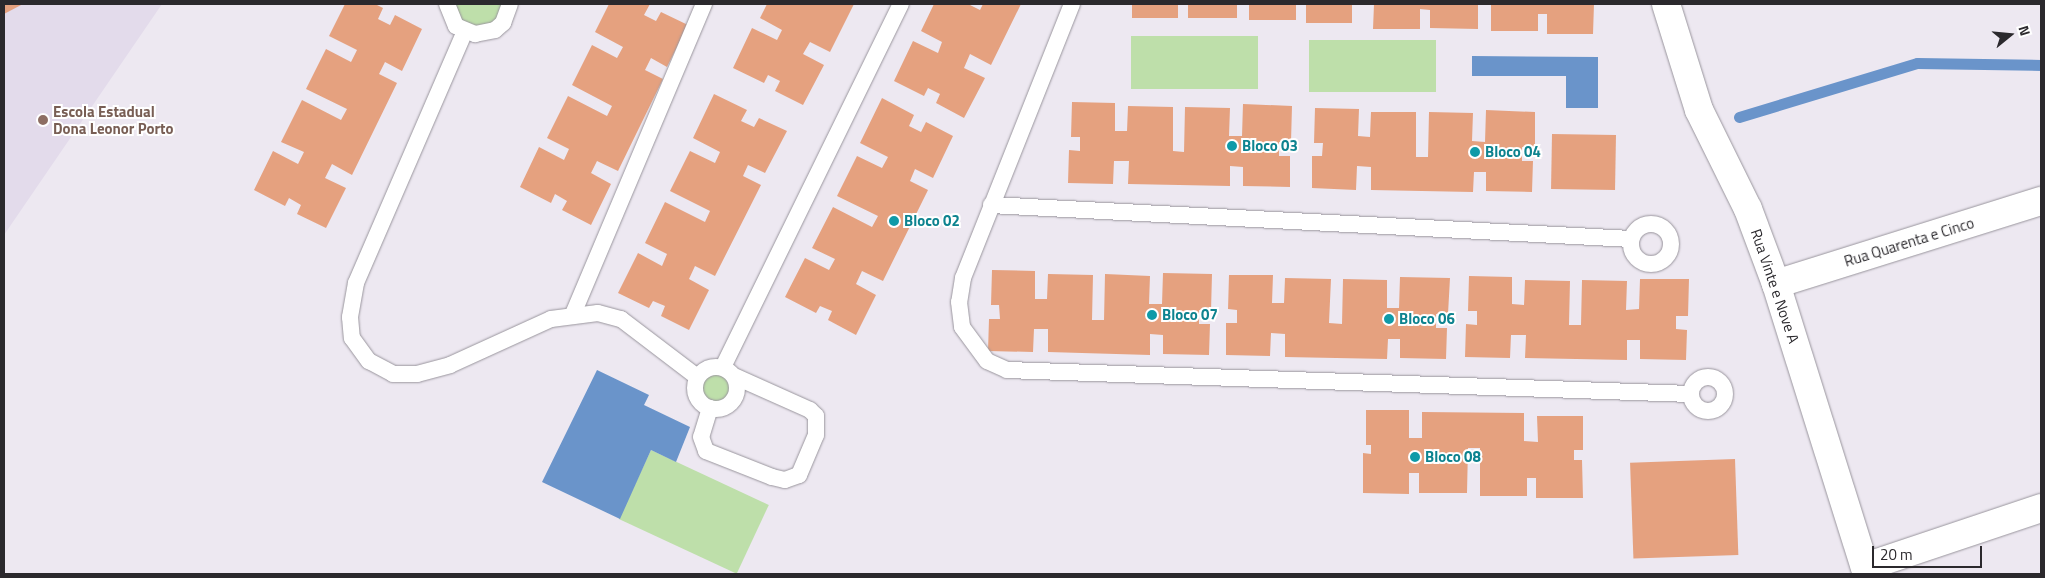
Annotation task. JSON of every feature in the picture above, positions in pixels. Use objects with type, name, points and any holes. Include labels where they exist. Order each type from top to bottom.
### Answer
[{"type":"street","name":"Rua Vinte e Nove A","points":[[1666,4],[1699,110],[1748,209],[1776,284],[1866,571]]},
{"type":"street","name":"Rua Quarenta e Cinco","points":[[1776,284],[2041,201]]},
{"type":"street","points":[[1866,571],[2041,508]]},
{"type":"lane","points":[[447,4],[450,17],[465,31],[475,34],[495,30],[503,23],[510,4]]},
{"type":"lane","points":[[572,314],[704,4]]},
{"type":"lane","points":[[729,372],[901,4]]},
{"type":"lane","points":[[1072,4],[991,205],[964,278],[959,302],[962,327],[976,351],[987,361],[1007,370],[1690,394]]},
{"type":"lane","points":[[465,31],[356,283],[350,317],[352,338],[377,365],[393,374],[417,374],[450,365],[551,319],[572,314],[598,313],[621,319],[697,377]]},
{"type":"lane","points":[[991,205],[1631,239]]},
{"type":"lane","points":[[697,377],[708,368],[729,372],[810,410],[816,416],[816,435],[799,476],[785,480],[706,451],[701,437],[710,408]]},
{"type":"lane","points":[[697,377],[697,397],[710,408],[720,409],[732,403],[738,390],[729,372]]},
{"type":"shaded area","name":"Escola Estadual Dona Leonor Porto","points":[[4,4],[162,4],[4,235]]},
{"type":"green space","points":[[447,4],[510,4],[508,14],[475,34]]},
{"type":"green space","points":[[1131,36],[1258,36],[1258,89],[1131,89]]},
{"type":"green space","points":[[1309,40],[1436,40],[1436,92],[1309,92]]},
{"type":"green space","points":[[720,367],[728,370],[734,376],[737,388],[734,400],[728,406],[712,409],[704,406],[698,400],[695,384],[698,376],[704,370]]},
{"type":"green space","points":[[651,450],[769,505],[737,574],[619,519]]},
{"type":"water","points":[[1472,56],[1598,57],[1598,108],[1566,108],[1566,76],[1472,76]]},
{"type":"water","points":[[597,370],[649,395],[644,405],[690,427],[676,462],[651,450],[620,519],[542,482]]},
{"type":"building","points":[[4,4],[23,4],[4,14]]},
{"type":"building","points":[[345,4],[375,4],[383,8],[378,19],[390,25],[395,15],[422,29],[402,71],[385,62],[379,74],[397,83],[352,175],[332,164],[325,178],[346,188],[326,228],[297,214],[301,205],[289,198],[285,206],[254,190],[273,151],[298,164],[304,152],[281,142],[302,100],[341,120],[347,109],[306,89],[326,49],[351,62],[357,50],[329,36]]},
{"type":"building","points":[[609,4],[650,4],[644,15],[656,21],[661,12],[688,25],[667,67],[651,58],[645,70],[663,79],[618,171],[597,161],[591,173],[611,184],[591,225],[562,210],[567,201],[555,194],[551,203],[520,187],[539,147],[564,160],[569,149],[547,138],[568,96],[607,116],[612,106],[572,85],[592,45],[617,58],[623,47],[595,32]]},
{"type":"building","points":[[767,4],[854,4],[830,52],[810,42],[803,54],[824,65],[803,105],[775,91],[780,81],[768,75],[764,83],[733,68],[752,28],[777,40],[782,30],[760,18]]},
{"type":"building","points":[[934,4],[968,4],[980,10],[983,4],[1021,4],[991,65],[970,54],[964,68],[985,78],[964,118],[936,103],[940,94],[928,88],[924,96],[894,81],[913,41],[938,53],[942,42],[921,31]]},
{"type":"building","points":[[1132,4],[1178,4],[1178,18],[1132,18]]},
{"type":"building","points":[[1188,4],[1237,4],[1237,18],[1188,18]]},
{"type":"building","points":[[1249,4],[1296,4],[1296,20],[1249,20]]},
{"type":"building","points":[[1306,4],[1352,4],[1352,23],[1306,23]]},
{"type":"building","points":[[1374,4],[1478,4],[1478,29],[1430,28],[1430,10],[1420,9],[1420,29],[1373,29]]},
{"type":"building","points":[[1491,4],[1594,4],[1593,34],[1547,34],[1547,14],[1538,14],[1538,31],[1491,31]]},
{"type":"building","points":[[714,94],[747,110],[741,121],[754,127],[759,118],[787,131],[765,173],[748,165],[743,176],[761,185],[715,276],[695,266],[689,279],[709,290],[689,330],[661,316],[665,306],[653,301],[649,308],[618,293],[638,253],[662,266],[667,254],[645,243],[665,202],[705,222],[710,211],[670,191],[690,151],[715,163],[720,152],[693,138]]},
{"type":"building","name":"Bloco 02","points":[[882,98],[914,115],[909,126],[921,132],[926,122],[953,136],[933,178],[915,169],[910,181],[928,190],[883,281],[862,271],[856,284],[876,295],[856,335],[828,320],[832,311],[820,306],[816,313],[785,297],[805,258],[829,270],[835,259],[812,248],[833,207],[872,227],[878,216],[837,196],[857,156],[882,168],[888,157],[860,143]]},
{"type":"building","name":"Bloco 03","points":[[1072,102],[1115,103],[1115,131],[1127,131],[1128,106],[1173,107],[1173,151],[1184,152],[1185,107],[1230,108],[1229,136],[1242,136],[1243,104],[1292,106],[1291,142],[1279,142],[1279,156],[1290,156],[1290,187],[1243,186],[1243,167],[1230,166],[1230,186],[1128,184],[1129,161],[1114,161],[1113,184],[1068,183],[1069,150],[1080,151],[1080,137],[1071,137]]},
{"type":"building","name":"Bloco 04","points":[[1315,108],[1359,109],[1358,136],[1370,137],[1371,112],[1416,112],[1416,157],[1428,157],[1429,112],[1473,113],[1472,141],[1485,142],[1486,110],[1535,112],[1535,147],[1522,147],[1522,161],[1533,161],[1532,192],[1486,191],[1486,172],[1474,172],[1473,192],[1371,190],[1371,167],[1357,166],[1356,190],[1312,188],[1312,156],[1322,156],[1323,143],[1314,143]]},
{"type":"building","points":[[1552,134],[1616,135],[1615,190],[1551,189]]},
{"type":"building","name":"Bloco 07","points":[[992,270],[1035,271],[1035,299],[1047,299],[1048,274],[1093,275],[1092,320],[1104,320],[1105,274],[1150,276],[1149,304],[1162,304],[1163,273],[1212,274],[1211,311],[1199,310],[1199,324],[1210,324],[1209,355],[1163,354],[1163,335],[1150,334],[1150,355],[1048,352],[1048,329],[1034,329],[1033,352],[988,351],[989,319],[1000,319],[999,305],[991,305]]},
{"type":"building","name":"Bloco 06","points":[[1229,275],[1273,275],[1272,303],[1284,303],[1285,278],[1331,279],[1329,323],[1342,324],[1343,279],[1387,280],[1387,308],[1399,308],[1400,277],[1450,278],[1448,314],[1436,314],[1436,328],[1447,328],[1446,359],[1400,358],[1400,339],[1388,339],[1387,359],[1285,357],[1285,334],[1271,333],[1270,356],[1226,355],[1226,323],[1237,323],[1237,310],[1228,309]]},
{"type":"building","points":[[1469,276],[1512,277],[1512,304],[1524,305],[1525,280],[1570,281],[1569,325],[1581,325],[1582,280],[1627,281],[1626,310],[1639,309],[1640,279],[1689,279],[1688,316],[1676,316],[1676,329],[1687,330],[1686,360],[1640,359],[1640,340],[1627,340],[1627,360],[1525,358],[1526,335],[1511,335],[1510,358],[1465,357],[1466,324],[1477,325],[1477,311],[1468,311]]},
{"type":"building","name":"Bloco 08","points":[[1366,410],[1409,410],[1409,438],[1422,438],[1422,412],[1524,413],[1524,441],[1538,442],[1537,416],[1583,416],[1583,450],[1574,450],[1574,460],[1582,460],[1583,498],[1536,498],[1536,478],[1527,478],[1527,496],[1480,496],[1480,448],[1468,448],[1467,493],[1419,493],[1419,473],[1409,473],[1409,494],[1363,493],[1363,453],[1371,454],[1371,445],[1366,445]]},
{"type":"building","points":[[1735,459],[1738,555],[1633,559],[1630,463]]},
{"type":"waterway","points":[[1739,117],[1917,63],[2041,65]]},
{"type":"place","name":"Escola Estadual Dona Leonor Porto","points":[[43,120]]},
{"type":"place","name":"Bloco 03","points":[[1232,146]]},
{"type":"place","name":"Bloco 04","points":[[1475,152]]},
{"type":"place","name":"Bloco 02","points":[[894,221]]},
{"type":"place","name":"Bloco 07","points":[[1152,315]]},
{"type":"place","name":"Bloco 06","points":[[1389,319]]},
{"type":"place","name":"Bloco 08","points":[[1415,457]]}]
